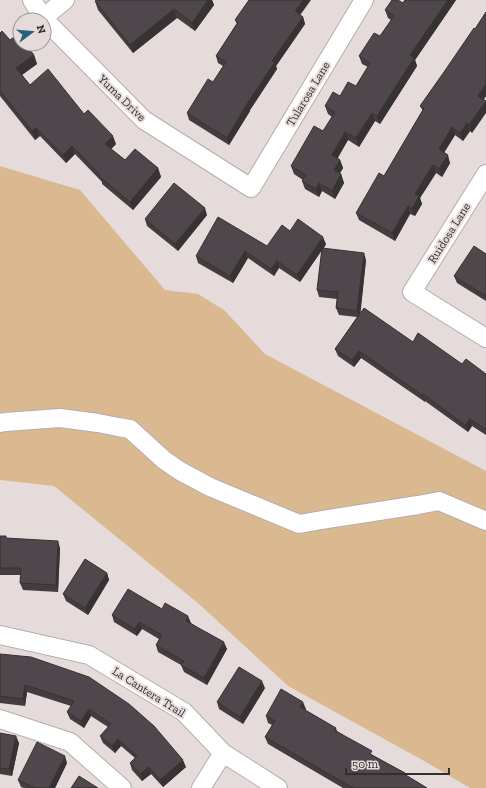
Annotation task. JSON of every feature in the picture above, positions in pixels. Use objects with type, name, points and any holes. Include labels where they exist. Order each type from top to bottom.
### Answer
[{"type":"street","name":"Yuma Drive","points":[[32,0],[39,12]]},
{"type":"street","points":[[51,12],[66,0]]},
{"type":"street","name":"Tularosa Lane","points":[[251,188],[364,0]]},
{"type":"street","name":"Yuma Drive","points":[[52,27],[144,120],[251,188]]},
{"type":"street","name":"Ruidosa Lane","points":[[486,174],[412,292],[486,338]]},
{"type":"street","points":[[0,423],[60,418],[130,429],[164,460],[180,472],[210,487],[299,524],[439,501],[486,521]]},
{"type":"street","name":"La Cantera Trail","points":[[0,635],[89,655],[184,712],[223,753],[278,788]]},
{"type":"street","points":[[0,719],[70,742],[122,788]]},
{"type":"street","points":[[201,788],[223,753]]},
{"type":"shaded area","points":[[0,166],[80,190],[165,290],[198,294],[224,310],[265,354],[486,471],[486,788],[470,788],[288,686],[199,604],[54,486],[0,480]]},
{"type":"building","points":[[208,0],[192,23],[174,9],[130,45],[95,1]]},
{"type":"building","points":[[249,0],[303,0],[295,11],[303,17],[272,61],[275,62],[247,104],[227,138],[187,113],[208,79],[213,82],[226,62],[216,56],[238,22],[235,20]]},
{"type":"building","points":[[392,0],[398,0],[403,3],[405,0],[448,0],[410,55],[414,58],[377,116],[372,113],[356,138],[345,132],[332,155],[340,160],[334,170],[341,174],[332,191],[319,183],[316,189],[302,181],[306,175],[291,166],[314,126],[323,131],[335,112],[325,106],[333,92],[340,96],[348,82],[356,86],[370,63],[359,56],[374,33],[380,36],[394,16],[385,10]]},
{"type":"building","points":[[486,12],[486,84],[478,96],[486,101],[469,125],[467,123],[460,133],[452,127],[439,149],[448,155],[439,169],[433,165],[415,194],[419,196],[412,209],[408,206],[392,233],[356,213],[379,173],[384,176],[424,108],[420,106]]},
{"type":"building","points":[[2,31],[10,40],[12,38],[12,52],[32,52],[34,55],[16,68],[30,85],[48,69],[84,114],[88,110],[113,136],[105,144],[125,160],[135,149],[158,168],[130,202],[99,176],[100,175],[72,146],[63,155],[36,128],[32,131],[0,91],[0,33]]},
{"type":"building","points":[[174,183],[205,208],[175,244],[145,219]]},
{"type":"building","points":[[218,217],[267,246],[282,225],[290,231],[298,219],[323,237],[297,275],[277,261],[271,269],[245,251],[230,276],[196,256]]},
{"type":"building","points":[[474,246],[486,254],[486,296],[454,276]]},
{"type":"building","points":[[322,248],[364,253],[357,311],[336,308],[338,292],[317,290]]},
{"type":"building","points":[[364,308],[413,342],[418,333],[462,364],[466,359],[486,374],[486,430],[470,419],[465,425],[423,394],[422,395],[359,351],[352,360],[335,349]]},
{"type":"building","points":[[0,536],[6,536],[6,538],[58,541],[56,585],[20,583],[21,568],[0,568]]},
{"type":"building","points":[[85,559],[107,573],[85,608],[63,594]]},
{"type":"building","points":[[128,589],[162,609],[165,603],[188,616],[186,621],[224,642],[204,678],[181,665],[184,661],[156,645],[162,635],[139,622],[135,629],[112,615]]},
{"type":"building","points":[[0,654],[31,657],[89,677],[129,704],[154,726],[183,760],[160,780],[149,767],[140,774],[130,763],[137,756],[118,739],[112,746],[100,736],[111,724],[89,709],[81,721],[67,712],[74,701],[25,685],[23,699],[0,696]]},
{"type":"building","points":[[239,667],[262,681],[240,717],[217,702]]},
{"type":"building","points":[[281,689],[303,702],[300,707],[336,728],[334,730],[372,751],[370,754],[405,773],[404,774],[427,788],[353,788],[265,737],[275,721],[266,716]]},
{"type":"building","points":[[0,733],[16,736],[9,769],[0,768]]},
{"type":"building","points":[[37,742],[65,756],[49,788],[35,788],[18,780]]},
{"type":"building","points":[[79,776],[98,788],[71,788]]}]
